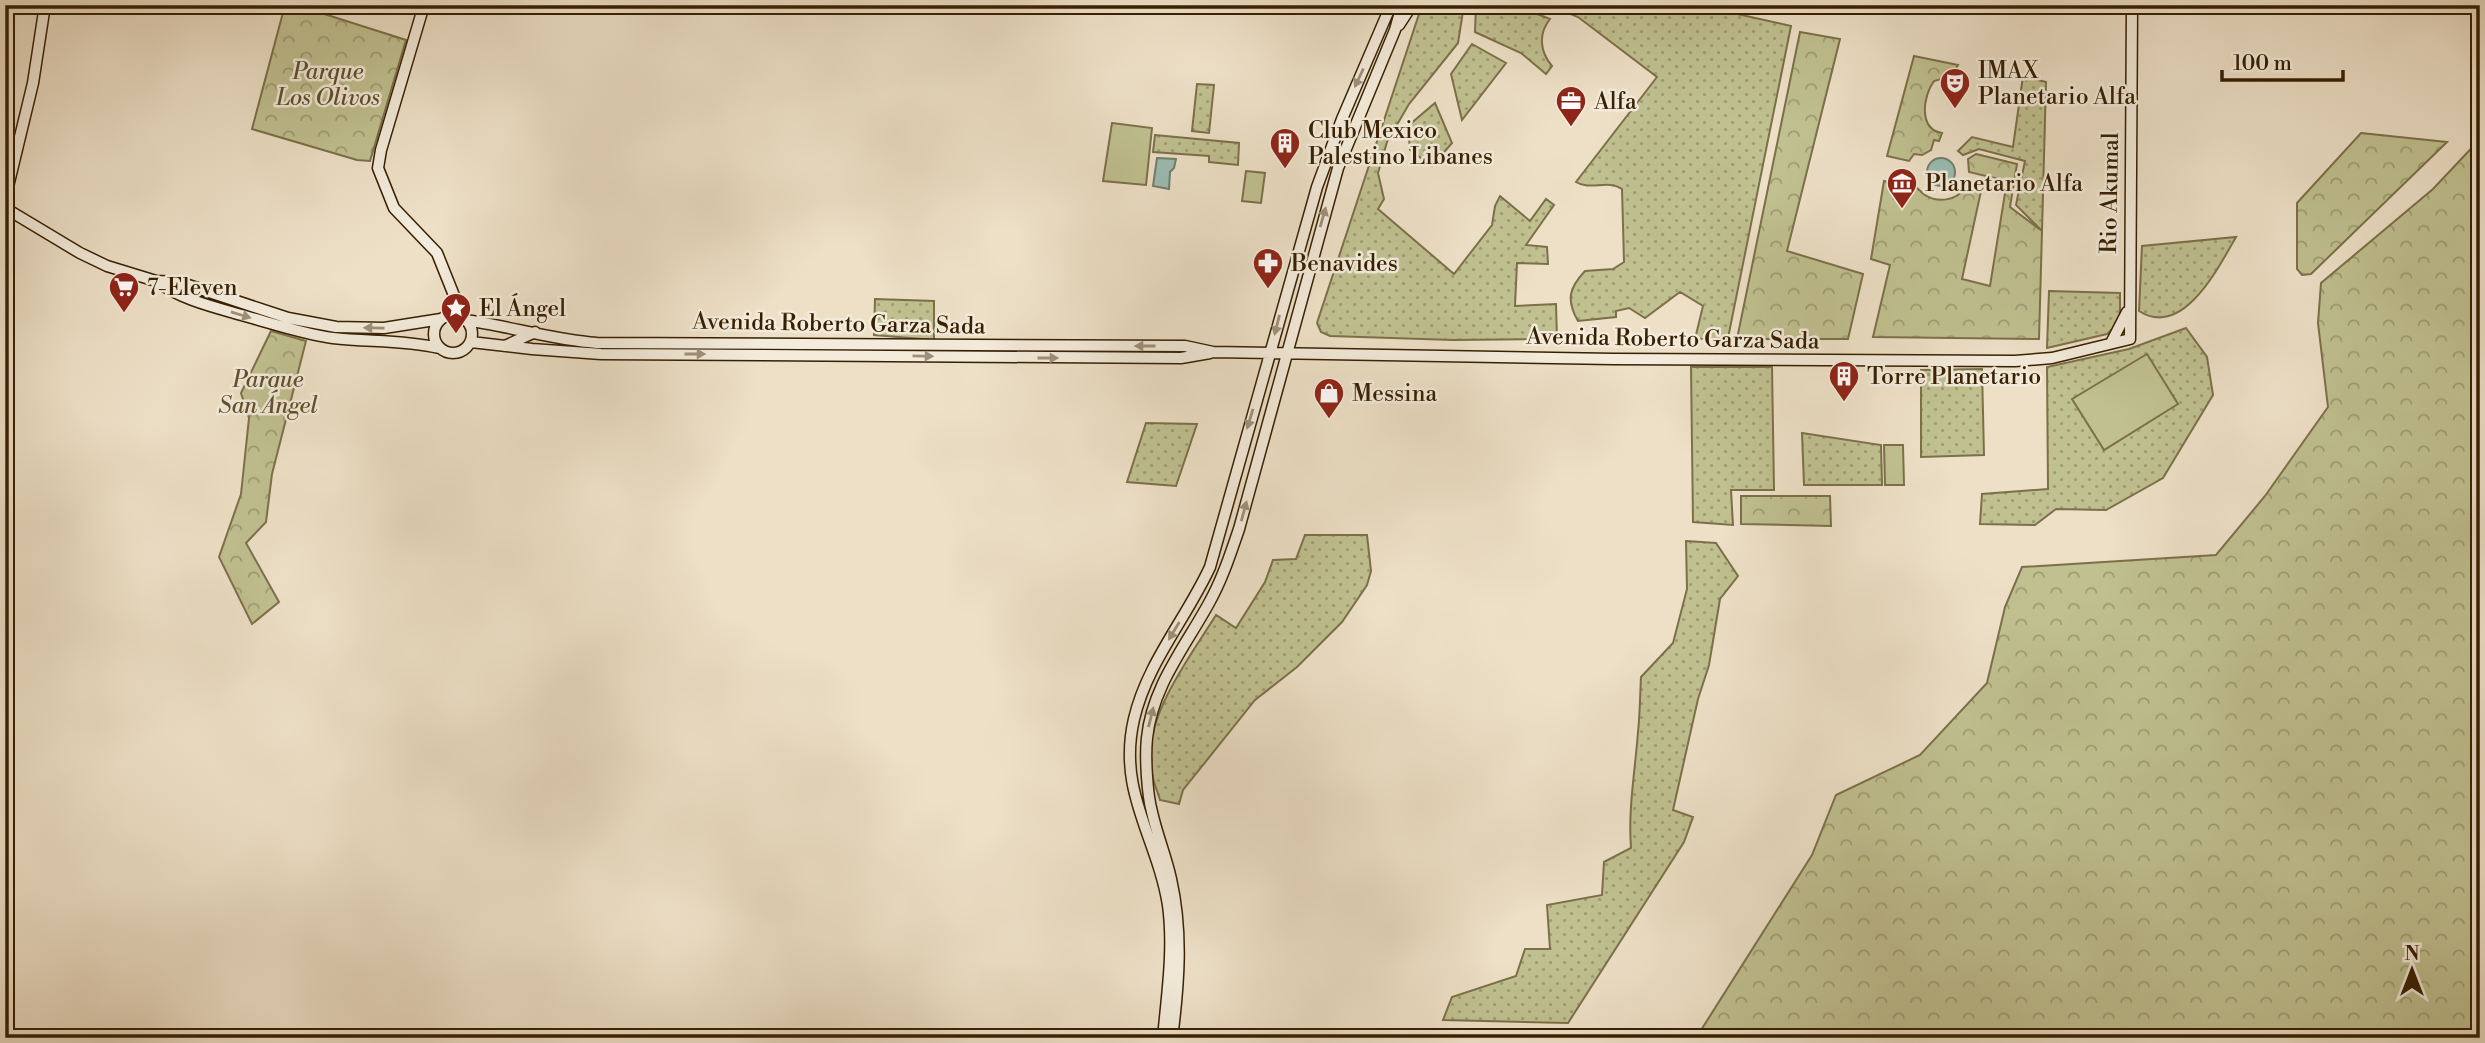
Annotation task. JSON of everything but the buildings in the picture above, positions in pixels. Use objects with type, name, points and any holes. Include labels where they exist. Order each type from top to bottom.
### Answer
[{"type":"street","points":[[5,200],[33,83],[45,5]]},
{"type":"street","points":[[156,281],[168,290],[193,300],[309,334],[405,342],[439,348],[447,353],[457,353],[467,348],[472,332],[437,254],[394,208],[379,168],[381,150],[424,5]]},
{"type":"street","points":[[1172,1038],[1178,990],[1179,923],[1171,877],[1151,808],[1147,739],[1156,699],[1169,670],[1208,605],[1239,529],[1338,168],[1395,30],[1402,5]]},
{"type":"street","points":[[1395,30],[1412,5]]},
{"type":"street","name":"Rio Akumal","points":[[2130,339],[2132,5]]},
{"type":"street","points":[[1163,1038],[1170,946],[1168,905],[1161,875],[1132,788],[1130,746],[1140,697],[1152,669],[1210,567],[1268,353],[1323,167],[1389,9]]},
{"type":"street","points":[[5,177],[14,163]]},
{"type":"street","points":[[5,208],[92,260],[156,281],[179,282],[288,318],[336,327],[384,328],[444,318],[464,319]]},
{"type":"street","points":[[439,348],[434,336],[437,324],[444,318],[450,285]]},
{"type":"street","points":[[2111,343],[2129,309]]},
{"type":"street","name":"Avenida Roberto Garza Sada","points":[[464,319],[581,342],[1185,346],[1213,352],[1638,359],[2015,361],[2052,358],[2130,339]]},
{"type":"street","points":[[505,346],[535,332]]},
{"type":"street","name":"Avenida Roberto Garza Sada","points":[[471,342],[573,351],[665,354],[1181,358],[1213,352]]},
{"type":"street","points":[[573,351],[588,347],[611,348],[619,343],[628,348],[657,349],[665,354]]},
{"type":"street","points":[[1132,788],[1149,785]]},
{"type":"green space","name":"Parque Los Olivos","points":[[285,5],[296,5],[406,40],[370,161],[357,160],[252,129]]},
{"type":"green space","points":[[1422,5],[1464,5],[1458,43],[1409,104],[1387,142],[1378,173],[1384,199],[1378,209],[1454,274],[1492,225],[1495,206],[1500,196],[1530,221],[1546,199],[1554,205],[1526,245],[1547,247],[1548,264],[1517,263],[1515,306],[1556,304],[1557,339],[1453,340],[1330,336],[1321,332],[1317,323]]},
{"type":"green space","points":[[1476,5],[1514,5],[1550,19],[1542,37],[1545,55],[1552,66],[1546,74],[1521,53],[1475,32]]},
{"type":"green space","points":[[1549,5],[1697,5],[1791,26],[1728,338],[1695,339],[1703,306],[1680,292],[1645,318],[1629,308],[1616,311],[1616,317],[1578,321],[1572,307],[1571,295],[1580,277],[1585,271],[1613,269],[1624,262],[1622,189],[1611,185],[1576,182],[1657,77],[1578,17]]},
{"type":"green space","points":[[1800,32],[1840,39],[1787,251],[1863,274],[1848,339],[1737,339]]},
{"type":"green space","points":[[1472,44],[1506,63],[1462,120],[1451,74]]},
{"type":"green space","points":[[1914,56],[1958,65],[1952,76],[1934,81],[1925,103],[1929,125],[1942,133],[1939,141],[1934,140],[1931,150],[1922,155],[1914,154],[1909,161],[1887,156]]},
{"type":"green space","points":[[2023,76],[2046,82],[2042,231],[2016,205],[2025,161],[1979,149],[1963,155],[1958,151],[1972,137],[2013,147]]},
{"type":"green space","points":[[1197,84],[1214,85],[1209,133],[1192,131]]},
{"type":"green space","points":[[1435,103],[1452,143],[1432,166],[1410,150],[1408,126]]},
{"type":"green space","points":[[1112,123],[1152,128],[1146,185],[1103,181]]},
{"type":"green space","points":[[2361,133],[2447,142],[2311,274],[2302,275],[2297,269],[2297,203]]},
{"type":"green space","points":[[1155,135],[1239,143],[1238,165],[1209,162],[1209,156],[1153,152]]},
{"type":"green space","points":[[2480,139],[2480,1038],[1696,1038],[1812,855],[1836,795],[1920,755],[1987,683],[2005,607],[2022,567],[2216,555],[2265,496],[2328,407],[2318,323],[2321,283],[2433,189]]},
{"type":"green space","points":[[1976,154],[2017,164],[2010,207],[2042,231],[2039,339],[1873,337],[1890,265],[1871,259],[1884,181],[1912,185],[1930,198],[1941,200],[1957,196],[1964,188],[1981,191],[1962,279],[1990,286],[2007,181],[1969,172],[1968,159]]},
{"type":"green space","points":[[1246,171],[1265,173],[1261,203],[1242,201]]},
{"type":"green space","points":[[2236,237],[2209,281],[2184,308],[2170,316],[2155,317],[2139,311],[2142,246]]},
{"type":"green space","points":[[2049,291],[2120,293],[2120,322],[2107,334],[2047,348]]},
{"type":"green space","points":[[875,299],[934,301],[934,340],[874,335]]},
{"type":"green space","points":[[2186,328],[2207,357],[2213,395],[2163,478],[2106,510],[2056,509],[2035,525],[1980,524],[1982,494],[2048,489],[2047,367],[2129,349]]},
{"type":"green space","name":"Parque San Ángel","points":[[271,331],[306,341],[272,474],[266,522],[246,543],[279,602],[252,624],[219,557],[241,494],[249,418],[241,393]]},
{"type":"green space","points":[[2147,354],[2178,404],[2104,450],[2072,399]]},
{"type":"green space","points":[[1691,367],[1772,367],[1774,490],[1731,490],[1733,525],[1693,522]]},
{"type":"green space","points":[[1982,369],[1984,455],[1921,457],[1921,370]]},
{"type":"green space","points":[[1146,423],[1197,424],[1176,486],[1127,482]]},
{"type":"green space","points":[[1802,433],[1881,445],[1882,485],[1804,485]]},
{"type":"green space","points":[[1884,445],[1903,445],[1904,485],[1885,485]]},
{"type":"green space","points":[[1741,496],[1830,496],[1831,526],[1741,524]]},
{"type":"green space","points":[[1305,535],[1367,535],[1371,571],[1367,585],[1342,622],[1297,667],[1255,700],[1183,790],[1179,804],[1160,800],[1152,772],[1150,749],[1154,728],[1171,688],[1216,615],[1236,628],[1265,582],[1273,560],[1296,559]]},
{"type":"green space","points":[[1686,541],[1716,543],[1738,576],[1720,599],[1709,665],[1698,699],[1673,810],[1693,817],[1684,842],[1568,1023],[1443,1020],[1452,997],[1516,976],[1525,949],[1550,949],[1547,905],[1602,895],[1604,862],[1631,848],[1631,805],[1641,677],[1673,643],[1687,589]]},
{"type":"water","points":[[1157,158],[1176,159],[1170,172],[1169,189],[1153,186]]},
{"type":"water","points":[[1941,158],[1951,162],[1955,172],[1951,182],[1941,186],[1931,182],[1927,172],[1931,162]]},
{"type":"place","name":"IMAX Planetario Alfa","points":[[1955,110]]},
{"type":"place","name":"Alfa","points":[[1571,128]]},
{"type":"place","name":"Club Mexico Palestino Libanes","points":[[1285,170]]},
{"type":"place","name":"Planetario Alfa","points":[[1902,210]]},
{"type":"place","name":"Benavides","points":[[1268,290]]},
{"type":"place","name":"7-Eleven","points":[[124,314]]},
{"type":"place","name":"El Ángel","points":[[456,335]]},
{"type":"place","name":"Torre Planetario","points":[[1844,403]]},
{"type":"place","name":"Messina","points":[[1329,420]]}]
